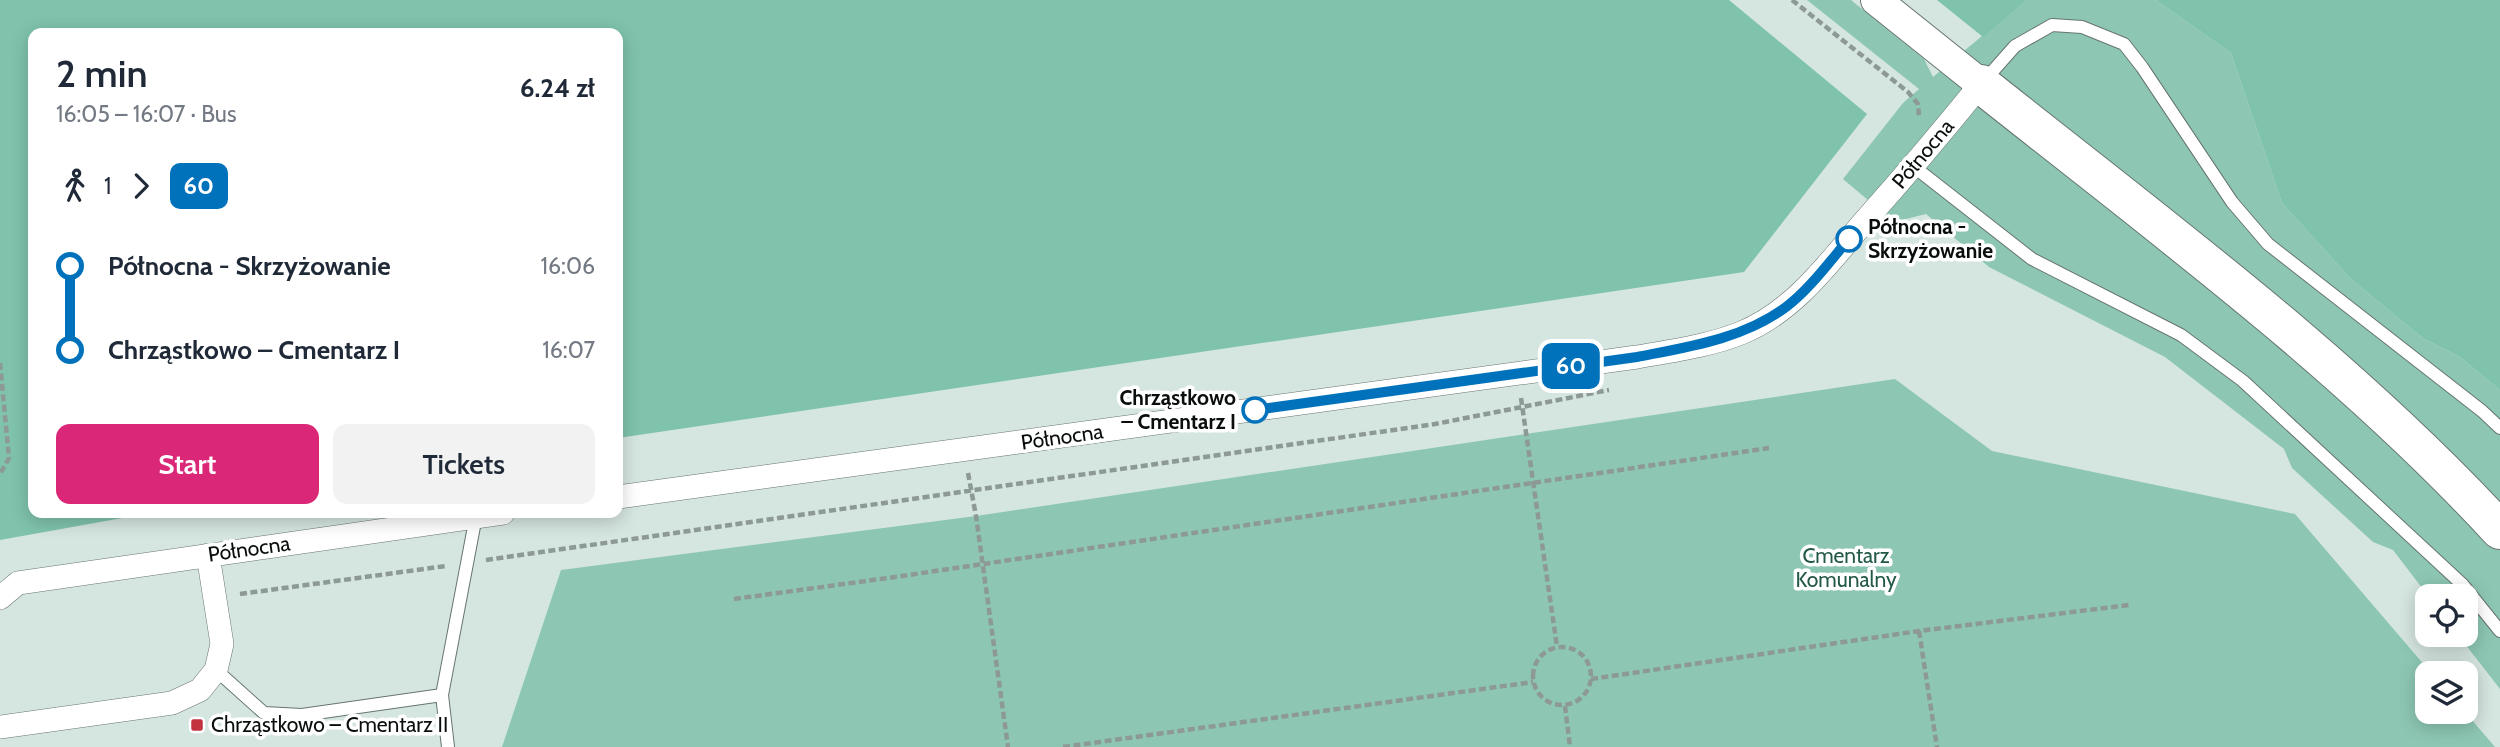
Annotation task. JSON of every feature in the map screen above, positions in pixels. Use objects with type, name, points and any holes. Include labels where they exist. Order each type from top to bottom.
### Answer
[{"type":"highway","points":[[1981,84],[2309,346],[2425,452],[2500,530]]},
{"type":"street","points":[[1876,0],[1981,84]]},
{"type":"street","name":"Północna","points":[[623,497],[1637,357],[1687,348],[1741,333],[1786,307],[1913,166],[1981,84]]},
{"type":"street","name":"Północna","points":[[0,598],[18,583],[462,518]]},
{"type":"street","points":[[0,727],[172,703],[200,690],[216,670],[222,644],[208,555]]},
{"type":"lane","points":[[1981,84],[2015,46],[2052,25],[2082,27],[2124,44],[2232,202],[2268,244],[2482,411],[2500,428]]},
{"type":"lane","points":[[1913,166],[2032,259],[2181,335],[2243,381],[2463,584],[2500,631]]},
{"type":"lane","points":[[448,747],[442,695],[476,518]]},
{"type":"lane","points":[[216,670],[264,713],[302,715],[442,695]]},
{"type":"path","points":[[1792,0],[1908,92],[1918,104],[1920,115],[1916,124]]},
{"type":"path","points":[[0,363],[9,458],[0,474]]},
{"type":"path","points":[[1517,373],[1557,647]]},
{"type":"path","points":[[734,599],[1769,448]]},
{"type":"path","points":[[964,451],[983,563],[1008,747]]},
{"type":"path","points":[[1591,679],[1919,631],[2129,605]]},
{"type":"path","points":[[1919,631],[1937,747]]},
{"type":"path","points":[[1557,647],[1566,647],[1582,655],[1591,670],[1591,679],[1583,697],[1564,706],[1541,697],[1532,674],[1543,653],[1557,647]]},
{"type":"path","points":[[1063,747],[1533,682]]},
{"type":"path","points":[[1564,706],[1570,747]]},
{"type":"green space","points":[[0,0],[1729,0],[1867,114],[1744,272],[623,437],[623,28],[28,28],[28,518],[122,518],[0,540]]},
{"type":"green space","points":[[1807,0],[1851,0],[1924,59],[1933,77],[2025,0],[2156,0],[2231,53],[2282,203],[2351,279],[2424,339],[2460,357],[2500,390],[2500,689],[2467,647],[2478,647],[2478,584],[2419,584],[2393,550],[2373,542],[2292,468],[2284,449],[2165,357],[1989,267],[1926,214],[1894,222],[1843,179],[1903,103],[1919,89]]},
{"type":"green space","points":[[1937,0],[2026,0],[1983,37]]},
{"type":"green space","points":[[2156,0],[2500,0],[2500,390],[2460,357],[2424,339],[2351,279],[2282,203],[2231,53]]},
{"type":"green space","name":"Cmentarz Komunalny","points":[[1895,379],[1992,451],[2295,514],[2421,661],[2415,661],[2415,724],[2475,724],[2495,747],[502,747],[561,570],[976,516]]},
{"type":"bus line","name":"60","points":[[1255,410],[1637,357],[1687,348],[1741,333],[1786,307],[1849,239]]},
{"type":"place","name":"Północna - Skrzyżowanie","points":[[1849,239]]},
{"type":"place","name":"Chrząstkowo – Cmentarz I","points":[[1255,410]]},
{"type":"place","name":"Chrząstkowo – Cmentarz II","points":[[197,725]]}]
